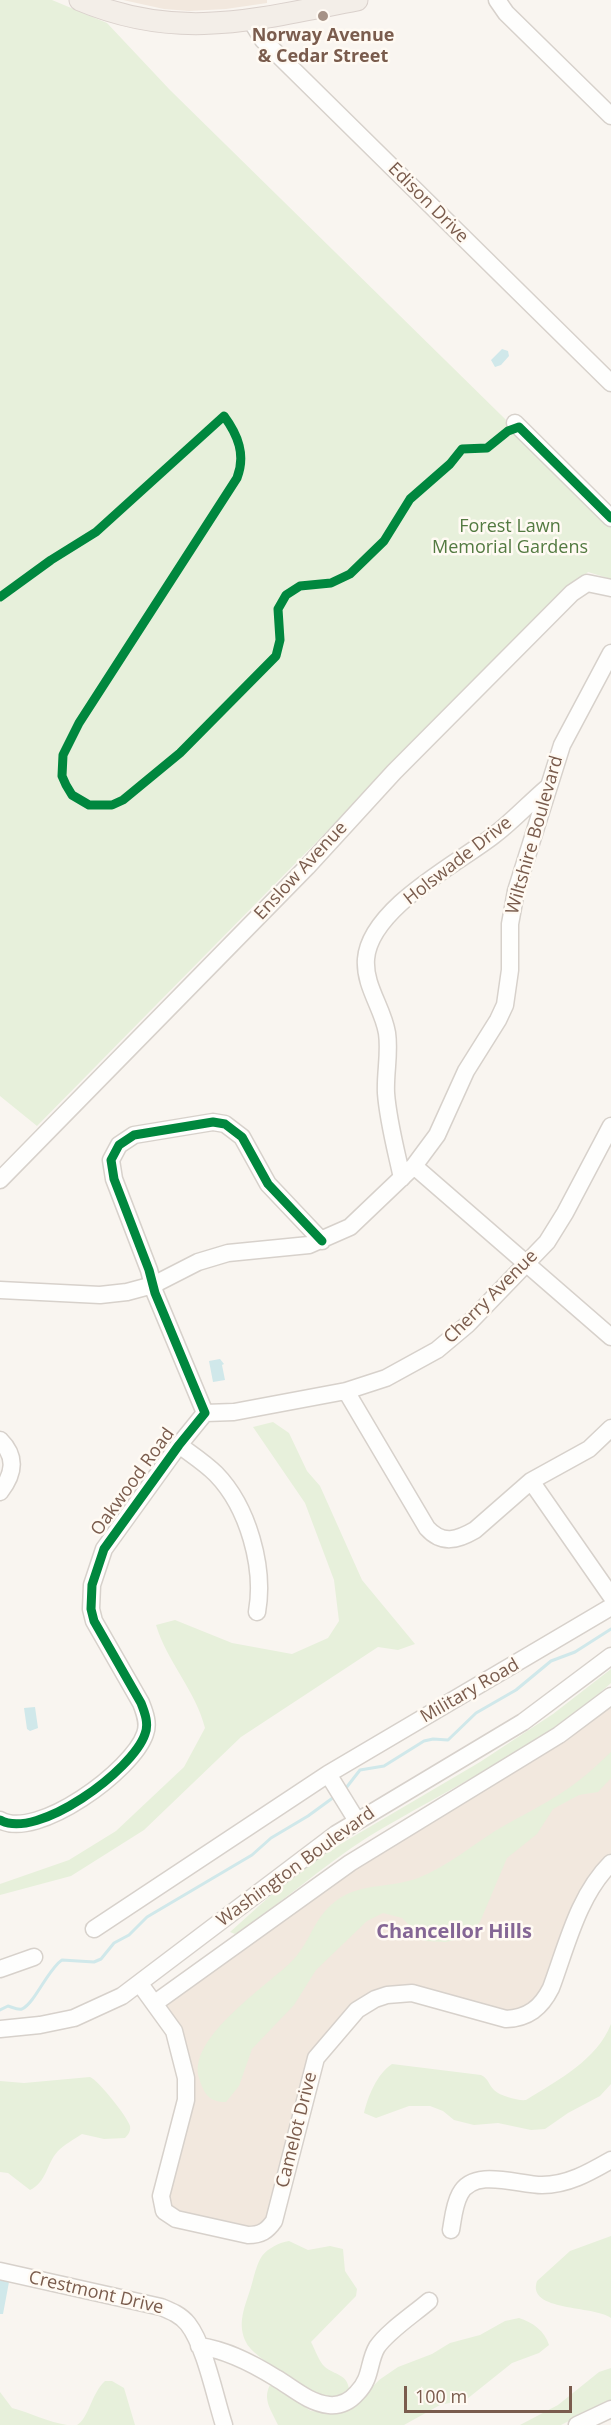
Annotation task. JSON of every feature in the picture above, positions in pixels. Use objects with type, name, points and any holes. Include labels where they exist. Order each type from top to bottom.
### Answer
[{"type":"main road","points":[[80,0],[120,14],[171,24],[212,24],[250,19],[327,3],[357,0]]},
{"type":"street","points":[[496,0],[506,13],[611,116]]},
{"type":"street","name":"Edison Drive","points":[[250,19],[263,40],[611,383]]},
{"type":"street","points":[[515,423],[611,518]]},
{"type":"street","name":"Enslow Avenue","points":[[0,1180],[307,867],[394,772],[572,593],[587,584],[611,588]]},
{"type":"street","name":"Wiltshire Boulevard","points":[[0,1290],[114,1294],[153,1285],[198,1262],[228,1253],[259,1249],[293,1249],[322,1241],[350,1227],[414,1166],[443,1123],[466,1071],[505,1005],[510,970],[512,908],[548,786],[568,732],[611,653]]},
{"type":"street","name":"Holswade Drive","points":[[414,1166],[396,1149],[386,1094],[388,1054],[386,1031],[366,971],[366,958],[372,938],[386,919],[430,879],[495,835],[548,786]]},
{"type":"street","points":[[205,1413],[153,1285],[112,1169],[114,1152],[118,1145],[134,1135],[213,1122],[225,1124],[234,1129],[247,1145],[268,1184],[322,1241]]},
{"type":"street","name":"Cherry Avenue","points":[[205,1413],[234,1412],[346,1391],[386,1378],[437,1350],[468,1324],[527,1264],[557,1228],[611,1126]]},
{"type":"street","points":[[396,1149],[611,1337]]},
{"type":"street","points":[[346,1391],[422,1521],[439,1538],[455,1540],[476,1530],[531,1481],[589,1449],[611,1428]]},
{"type":"street","name":"Oakwood Road","points":[[0,1820],[13,1824],[24,1823],[69,1807],[115,1774],[135,1751],[145,1734],[147,1724],[141,1703],[94,1621],[91,1609],[92,1585],[104,1549],[205,1413]]},
{"type":"street","points":[[0,1440],[11,1455],[13,1468],[11,1476],[0,1492]]},
{"type":"street","points":[[179,1445],[216,1474],[239,1508],[250,1536],[258,1578],[257,1612]]},
{"type":"street","points":[[531,1481],[611,1596]]},
{"type":"street","name":"Military Road","points":[[94,1929],[328,1774],[611,1607]]},
{"type":"street","name":"Washington Boulevard","points":[[0,2029],[40,2025],[74,2018],[108,2004],[140,1984],[287,1870],[357,1821],[516,1727],[611,1656]]},
{"type":"street","name":"Washington Boulevard","points":[[155,2003],[369,1851],[559,1735],[611,1696]]},
{"type":"street","points":[[328,1774],[357,1821]]},
{"type":"street","name":"Camelot Drive","points":[[140,1984],[169,2023],[177,2039],[188,2091],[162,2188],[161,2205],[168,2215],[176,2219],[248,2235],[263,2232],[270,2228],[277,2213],[316,2058],[349,2017],[375,1999],[400,1993],[424,1995],[506,2019],[516,2019],[537,2009],[551,1988],[582,1903],[598,1877],[611,1863]]},
{"type":"street","points":[[0,1969],[34,1957]]},
{"type":"street","points":[[451,2230],[459,2196],[465,2187],[476,2181],[554,2184],[580,2176],[611,2160]]},
{"type":"street","name":"Crestmont Drive","points":[[0,2271],[161,2307],[182,2318],[200,2346],[224,2425]]},
{"type":"street","points":[[200,2346],[221,2350],[245,2361],[274,2376],[309,2399],[337,2405],[347,2402],[363,2387],[378,2346],[429,2301]]},
{"type":"street","points":[[577,2425],[611,2409]]},
{"type":"shaded area","points":[[123,0],[267,0],[267,3],[189,11],[164,9]]},
{"type":"shaded area","points":[[611,1703],[611,1854],[605,1859],[541,1993],[529,2006],[506,2013],[427,1989],[353,2005],[315,2046],[307,2062],[267,2220],[253,2229],[179,2213],[171,2208],[167,2197],[195,2090],[185,2042],[180,2029],[167,2010],[167,2001],[357,1865]]},
{"type":"green space","name":"Forest Lawn Memorial Gardens","points":[[0,0],[52,0],[107,23],[170,90],[611,523],[611,579],[588,572],[396,761],[37,1126],[0,1096]]},
{"type":"green space","points":[[273,1422],[289,1433],[307,1471],[320,1486],[362,1580],[415,1644],[398,1650],[378,1647],[241,1737],[144,1830],[71,1876],[0,1895],[0,1884],[69,1860],[116,1831],[184,1767],[205,1728],[201,1714],[167,1652],[156,1625],[175,1620],[232,1643],[292,1654],[328,1638],[339,1621],[334,1580],[305,1503],[253,1427]]},
{"type":"green space","points":[[611,1669],[611,1683],[556,1726],[494,1765],[368,1837],[235,1934],[230,1932],[280,1887],[327,1852],[480,1762],[553,1714]]},
{"type":"green space","points":[[611,1752],[611,1778],[598,1792],[579,1795],[553,1809],[537,1834],[507,1858],[480,1922],[466,1937],[446,1942],[425,1941],[402,1918],[383,1913],[367,1921],[316,1970],[294,2005],[252,2049],[239,2086],[226,2102],[211,2099],[208,2096],[199,2078],[199,2062],[205,2046],[217,2029],[233,2013],[294,1959],[319,1919],[331,1905],[349,1893],[408,1881],[438,1868],[567,1789]]},
{"type":"green space","points":[[611,2024],[611,2084],[600,2096],[568,2113],[545,2129],[531,2130],[498,2123],[474,2125],[454,2120],[443,2111],[430,2106],[409,2106],[376,2118],[364,2113],[374,2086],[382,2073],[392,2064],[481,2075],[500,2094],[526,2100],[563,2077],[586,2059],[605,2037]]},
{"type":"green space","points":[[90,2077],[105,2091],[128,2121],[130,2130],[126,2137],[104,2139],[82,2134],[58,2151],[43,2178],[36,2187],[30,2190],[8,2173],[0,2172],[0,2081],[24,2083]]},
{"type":"green space","points":[[611,2236],[611,2318],[591,2311],[551,2303],[536,2291],[537,2281],[570,2251]]},
{"type":"green space","points":[[289,2241],[308,2250],[330,2246],[343,2249],[345,2271],[357,2289],[356,2296],[311,2342],[323,2365],[346,2380],[348,2384],[349,2389],[336,2396],[328,2397],[320,2394],[284,2375],[252,2350],[244,2337],[243,2316],[260,2260],[270,2248]]},
{"type":"green space","points":[[519,2318],[537,2328],[549,2345],[539,2353],[512,2363],[467,2399],[440,2405],[404,2425],[278,2425],[267,2401],[270,2385],[311,2411],[332,2413],[359,2401],[379,2380],[398,2367],[432,2354],[450,2343],[480,2335],[505,2321]]},
{"type":"green space","points":[[611,2368],[611,2400],[561,2425],[520,2425],[558,2405],[599,2372]]},
{"type":"green space","points":[[105,2381],[112,2381],[124,2388],[135,2425],[77,2425]]},
{"type":"green space","points":[[0,2392],[12,2408],[67,2425],[0,2425]]},
{"type":"water","points":[[502,349],[508,351],[509,356],[501,365],[495,367],[491,360]]},
{"type":"water","points":[[220,1359],[224,1364],[222,1365],[225,1380],[213,1382],[209,1361]]},
{"type":"water","points":[[35,1707],[38,1728],[30,1731],[27,1729],[24,1708]]},
{"type":"water","points":[[0,2280],[9,2282],[3,2314],[0,2314]]},
{"type":"waterway","points":[[346,1788],[360,1770],[384,1766],[424,1741],[448,1740],[476,1713],[516,1690],[551,1661],[575,1652],[611,1629]]},
{"type":"waterway","points":[[0,2010],[8,2006],[16,2009],[27,2006],[62,1960],[94,1962],[101,1959],[114,1943],[129,1935],[147,1917],[252,1855],[271,1838],[334,1797]]},
{"type":"cycle path","points":[[0,597],[51,560],[96,532],[224,416],[237,438],[241,453],[237,478],[79,723],[63,755],[62,776],[72,795],[89,805],[112,805],[123,800],[180,753],[276,656],[280,640],[278,609],[286,595],[300,586],[331,583],[350,574],[384,541],[410,499],[450,464],[462,449],[487,448],[508,431],[519,427],[611,518]]},
{"type":"cycle path","points":[[0,1820],[16,1824],[59,1812],[104,1783],[137,1749],[145,1734],[147,1722],[141,1703],[94,1621],[91,1609],[92,1585],[104,1549],[205,1413],[155,1293],[149,1270],[114,1179],[111,1160],[119,1145],[134,1135],[213,1122],[225,1124],[242,1137],[268,1184],[322,1241]]},
{"type":"place","name":"Norway Avenue & Cedar Street","points":[[323,16]]},
{"type":"district","name":"Chancellor Hills","points":[[454,1932]]}]
